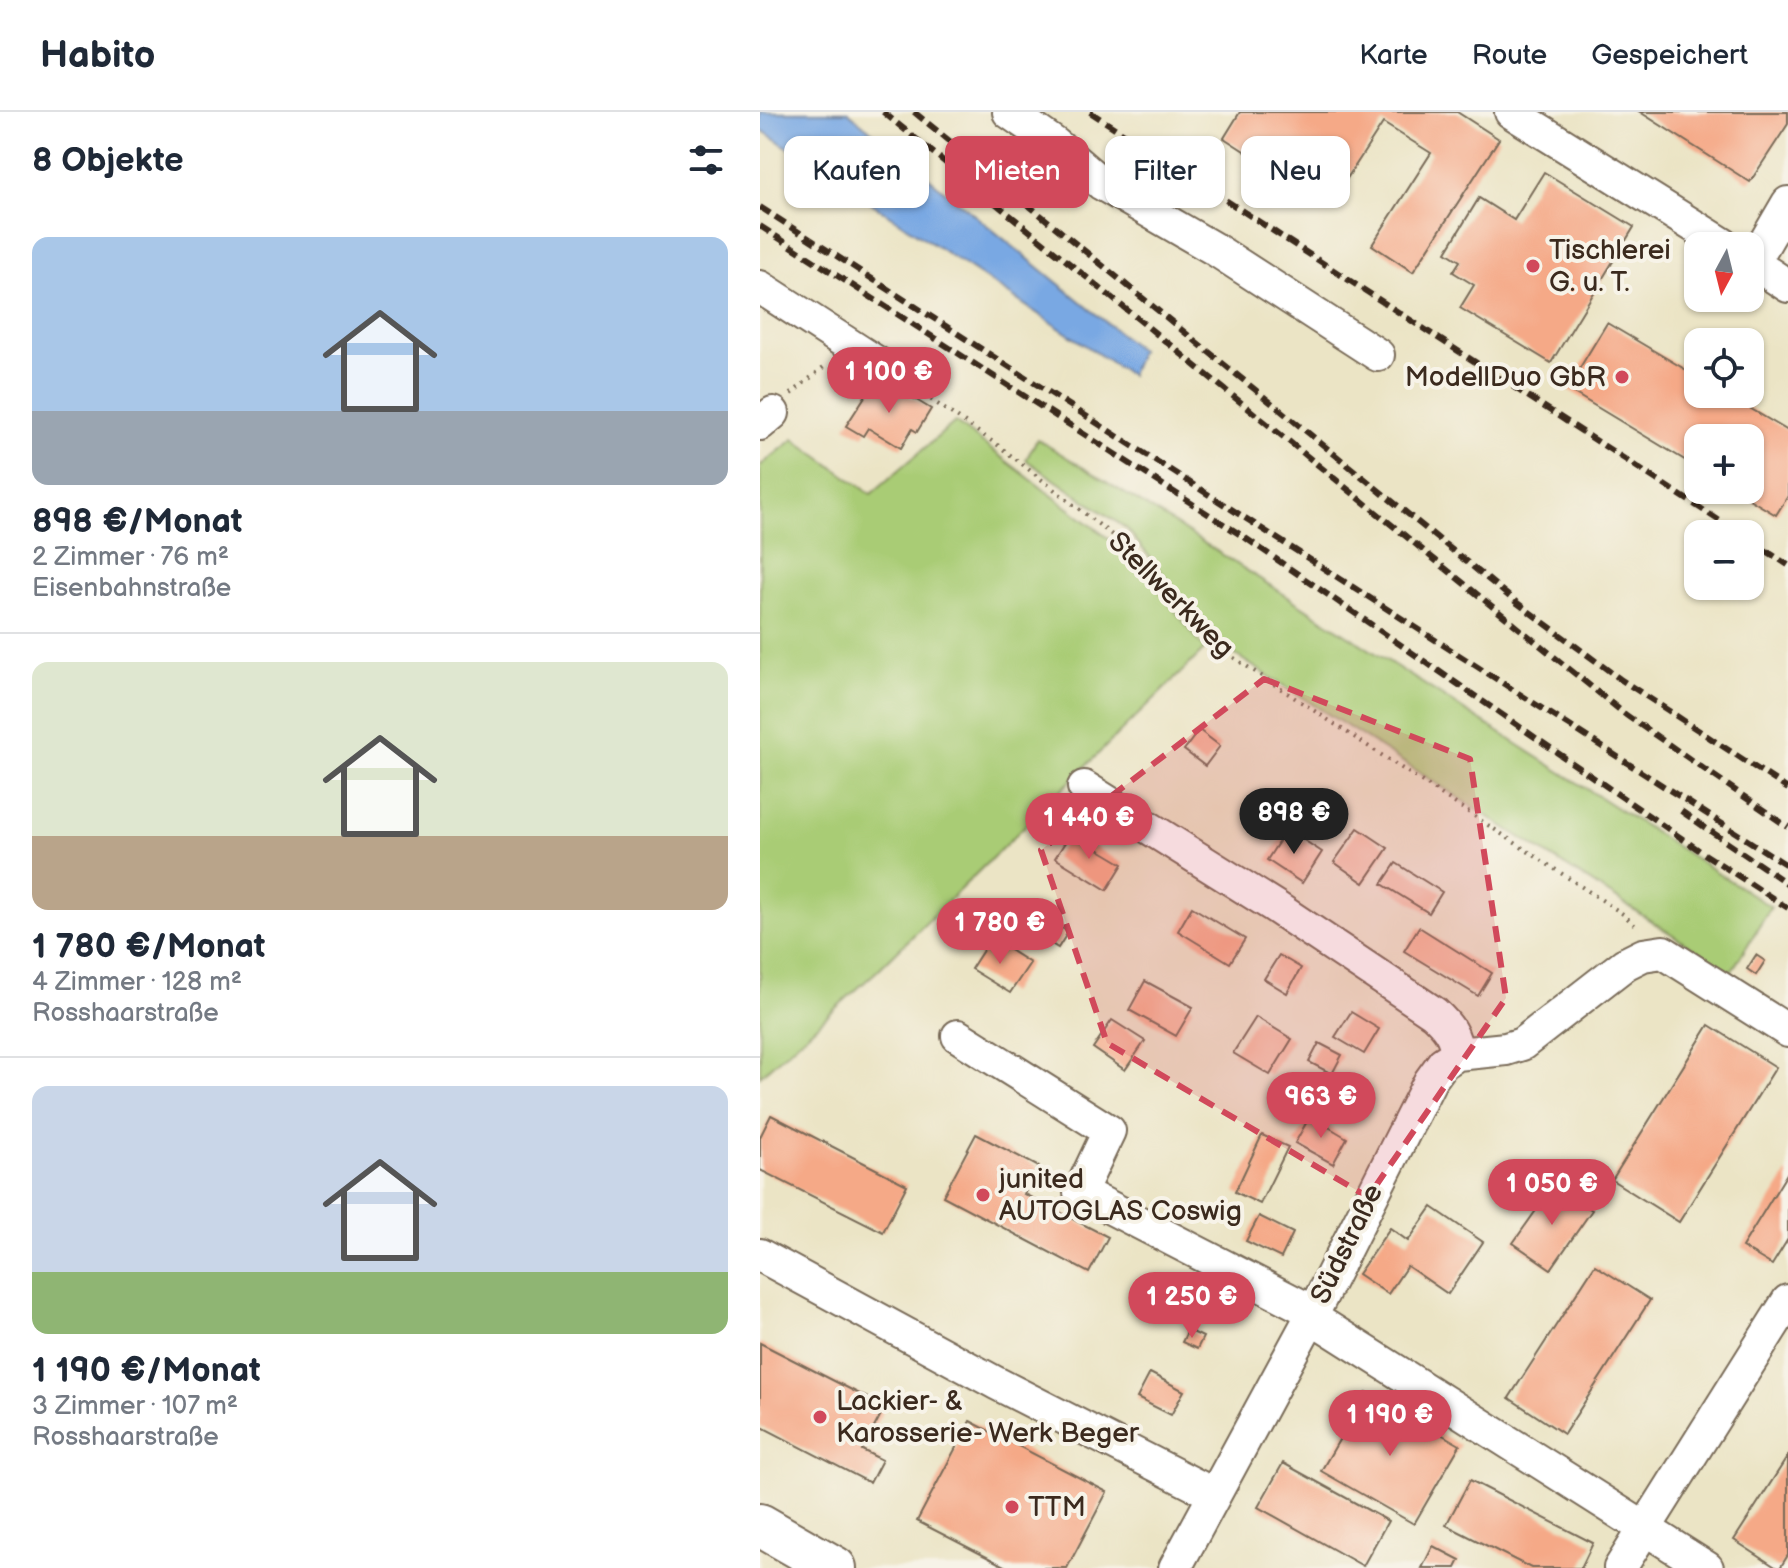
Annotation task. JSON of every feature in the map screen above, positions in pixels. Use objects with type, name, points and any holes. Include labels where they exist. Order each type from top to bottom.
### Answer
[{"type":"main road","points":[[760,1525],[835,1568]]},
{"type":"street","points":[[1009,112],[1055,144],[1102,184],[1229,258],[1378,355]]},
{"type":"street","points":[[1511,112],[1554,123],[1706,232]]},
{"type":"street","points":[[1764,242],[1788,203]]},
{"type":"street","points":[[1764,270],[1788,286]]},
{"type":"street","points":[[760,287],[888,370]]},
{"type":"street","points":[[1084,787],[1274,906],[1434,1013],[1447,1024],[1455,1037],[1457,1054],[1506,1049],[1522,1044],[1625,964],[1643,955],[1663,952],[1788,1031]]},
{"type":"street","points":[[958,1036],[1109,1131],[1080,1192],[1312,1315],[1707,1568]]},
{"type":"street","name":"Südstraße","points":[[1175,1568],[1312,1315],[1424,1090],[1443,1063],[1457,1054]]},
{"type":"street","points":[[760,1255],[996,1383],[1213,1494]]},
{"type":"street","points":[[1620,1568],[1788,1301]]},
{"type":"path","points":[[766,418],[801,383],[835,359],[846,341]]},
{"type":"path","name":"Stellwerkweg","points":[[888,370],[999,446],[1131,550],[1219,648],[1623,914],[1663,952]]},
{"type":"highlighted area","points":[[1264,679],[1470,759],[1506,998],[1368,1197],[1107,1043],[1041,850]]},
{"type":"green space","points":[[955,422],[1133,557],[1205,649],[877,971],[760,1076],[760,466],[794,439],[871,494]]},
{"type":"green space","points":[[1037,439],[1771,907],[1731,972],[1220,645],[1127,529],[1026,460]]},
{"type":"water","points":[[760,112],[848,112],[877,136],[784,136],[784,145],[760,129]]},
{"type":"water","points":[[929,178],[945,191],[945,208],[966,208],[1140,350],[1130,375],[879,208],[929,208]]},
{"type":"building","points":[[1240,112],[1457,112],[1499,139],[1413,272],[1372,245],[1431,153],[1383,123],[1350,174],[1350,136],[1241,136],[1241,149],[1225,136]]},
{"type":"building","points":[[1640,112],[1788,112],[1788,124],[1750,182]]},
{"type":"building","name":"Tischlerei G. u. T.","points":[[1544,172],[1634,227],[1551,363],[1460,308],[1474,285],[1453,272],[1460,261],[1446,252],[1479,198],[1514,220]]},
{"type":"building","points":[[1607,323],[1684,369],[1684,408],[1749,408],[1788,431],[1788,496],[1776,515],[1758,504],[1764,504],[1764,424],[1684,424],[1684,460],[1567,389]]},
{"type":"building","points":[[873,384],[885,391],[890,384],[931,409],[917,432],[912,429],[901,448],[868,428],[863,436],[846,426]]},
{"type":"building","points":[[1199,730],[1220,746],[1205,766],[1184,750]]},
{"type":"building","points":[[1358,828],[1388,848],[1364,883],[1334,862]]},
{"type":"building","points":[[1287,829],[1322,852],[1302,883],[1267,860]]},
{"type":"building","points":[[1071,833],[1123,864],[1107,890],[1055,858]]},
{"type":"building","points":[[1396,863],[1442,892],[1429,913],[1382,884]]},
{"type":"building","points":[[1027,906],[1068,932],[1058,948],[1017,922]]},
{"type":"building","points":[[1192,907],[1245,939],[1230,963],[1178,931]]},
{"type":"building","points":[[1419,927],[1492,973],[1478,996],[1404,951]]},
{"type":"building","points":[[991,938],[1030,963],[1010,993],[971,969]]},
{"type":"building","points":[[1279,955],[1301,968],[1287,993],[1264,979]]},
{"type":"building","points":[[1756,955],[1765,961],[1756,975],[1747,969]]},
{"type":"building","points":[[1145,981],[1193,1007],[1176,1036],[1129,1010]]},
{"type":"building","points":[[1351,1012],[1379,1029],[1364,1054],[1335,1037]]},
{"type":"building","points":[[1256,1017],[1292,1039],[1270,1075],[1233,1053]]},
{"type":"building","points":[[1112,1020],[1145,1041],[1125,1070],[1093,1048]]},
{"type":"building","points":[[1709,1025],[1776,1067],[1679,1222],[1612,1180]]},
{"type":"building","points":[[1319,1043],[1342,1055],[1332,1074],[1309,1062]]},
{"type":"building","points":[[771,1115],[907,1185],[883,1232],[760,1170],[760,1137]]},
{"type":"building","points":[[1310,1116],[1347,1138],[1333,1164],[1295,1143]]},
{"type":"building","points":[[976,1134],[1039,1167],[1024,1194],[1108,1237],[1089,1273],[943,1196]]},
{"type":"building","points":[[1262,1135],[1288,1147],[1260,1204],[1235,1192]]},
{"type":"building","points":[[1788,1172],[1788,1239],[1772,1265],[1742,1247]]},
{"type":"building","points":[[1554,1185],[1592,1210],[1551,1269],[1513,1243]]},
{"type":"building","points":[[1432,1207],[1483,1242],[1448,1294],[1407,1266],[1388,1294],[1358,1274],[1390,1228],[1408,1241]]},
{"type":"building","points":[[1259,1216],[1293,1233],[1281,1258],[1246,1241]]},
{"type":"building","points":[[1595,1265],[1650,1300],[1564,1434],[1509,1398]]},
{"type":"building","points":[[1188,1330],[1203,1337],[1197,1349],[1182,1342]]},
{"type":"building","name":"Lackier- & Karosserie- Werk Beger","points":[[760,1343],[885,1407],[862,1450],[882,1460],[870,1483],[760,1426]]},
{"type":"building","points":[[1150,1373],[1184,1391],[1171,1415],[1137,1398]]},
{"type":"building","points":[[1367,1392],[1460,1445],[1414,1524],[1321,1471]]},
{"type":"building","name":"TTM","points":[[970,1421],[1107,1492],[1067,1568],[1008,1568],[917,1521]]},
{"type":"building","points":[[1788,1456],[1788,1555],[1777,1568],[1734,1540]]},
{"type":"building","points":[[1283,1463],[1388,1521],[1363,1566],[1258,1507]]},
{"type":"building","points":[[1470,1480],[1593,1543],[1581,1568],[1531,1568],[1446,1525]]},
{"type":"building","points":[[1433,1546],[1460,1560],[1456,1568],[1422,1568]]},
{"type":"railway","points":[[883,112],[1626,715],[1788,827]]},
{"type":"railway","points":[[914,112],[1516,602],[1620,679],[1788,789]]},
{"type":"railway","points":[[1090,112],[1718,520]]},
{"type":"railway","points":[[760,207],[1788,866]]},
{"type":"railway","points":[[760,226],[1244,537],[1706,855],[1788,908]]},
{"type":"railway","points":[[1764,549],[1788,565]]},
{"type":"railway","points":[[1681,811],[1788,884]]},
{"type":"place","name":"Tischlerei G. u. T.","points":[[1533,266]]},
{"type":"place","name":"ModellDuo GbR","points":[[1622,377]]},
{"type":"place","name":"junited AUTOGLAS Coswig","points":[[983,1195]]},
{"type":"place","name":"Lackier- & Karosserie- Werk Beger","points":[[820,1417]]},
{"type":"place","name":"TTM","points":[[1012,1507]]}]
